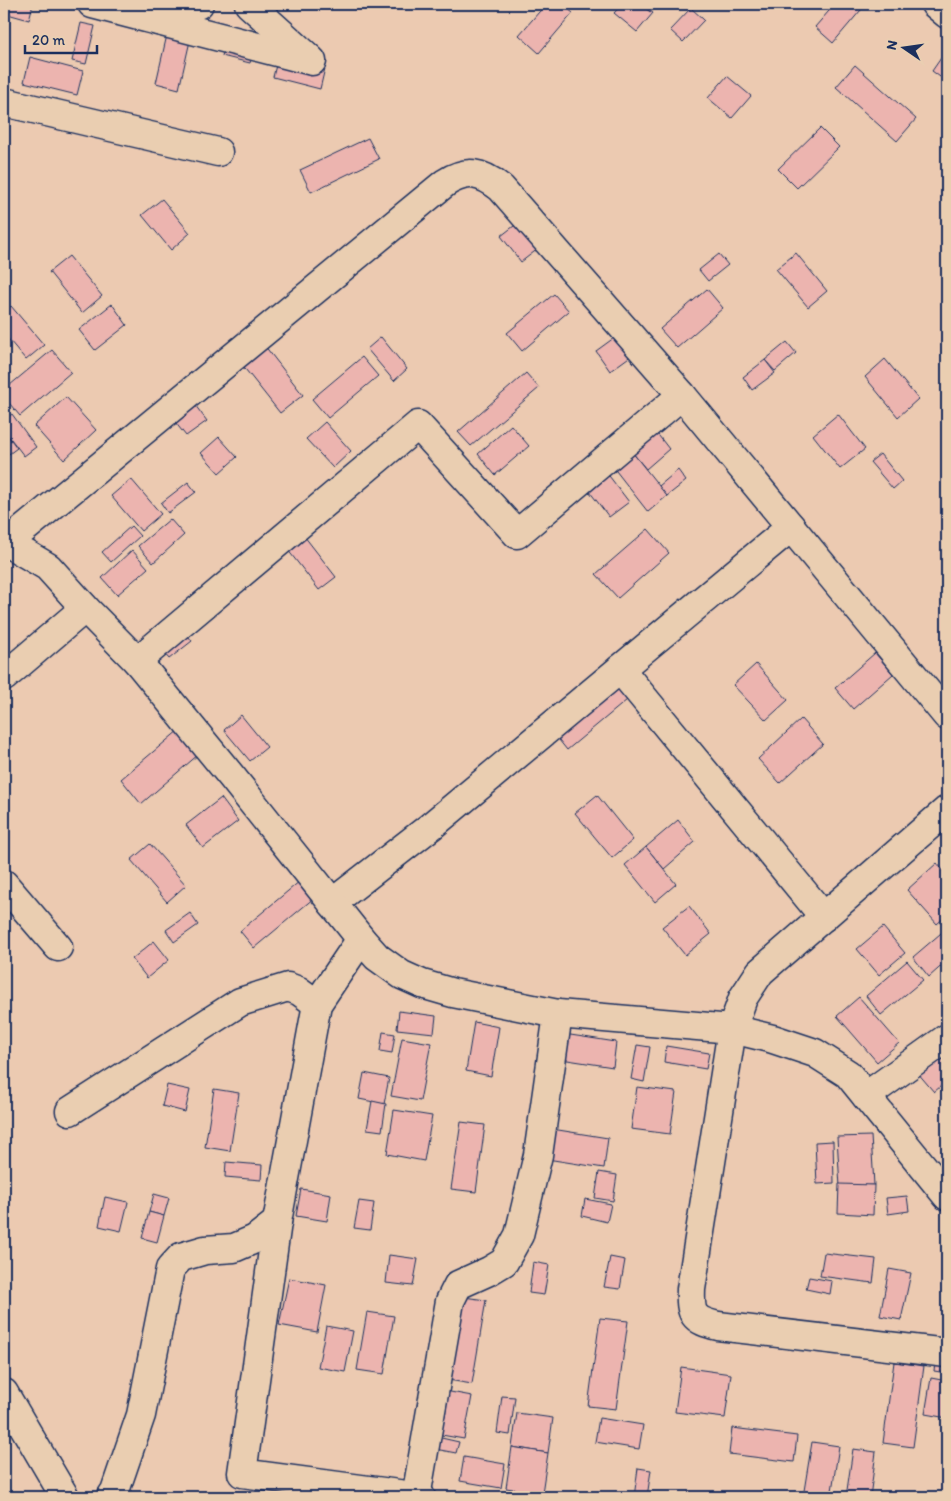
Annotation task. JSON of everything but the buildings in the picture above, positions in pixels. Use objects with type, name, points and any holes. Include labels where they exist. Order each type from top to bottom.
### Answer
[{"type":"street","points":[[92,4],[312,61],[249,4]]},
{"type":"street","points":[[159,20],[199,4]]},
{"type":"street","points":[[935,4],[947,14]]},
{"type":"street","points":[[4,102],[218,152]]},
{"type":"street","points":[[947,716],[682,395],[501,188],[482,176],[464,174],[445,183],[6,542],[48,568],[137,661],[361,940],[377,956],[402,975],[422,984],[453,993],[558,1014],[732,1029],[774,1039],[816,1053],[848,1074],[947,1196]]},
{"type":"street","points":[[137,661],[418,425],[516,534],[682,395]]},
{"type":"street","points":[[332,903],[430,827],[791,527]]},
{"type":"street","points":[[4,677],[85,608]]},
{"type":"street","points":[[620,669],[824,917]]},
{"type":"street","points":[[947,810],[760,972],[743,998],[732,1029],[690,1304],[694,1315],[705,1322],[718,1326],[947,1353]]},
{"type":"street","points":[[4,884],[58,947]]},
{"type":"street","points":[[361,940],[317,1004],[277,1222],[242,1473],[421,1497]]},
{"type":"street","points":[[70,1111],[240,1002],[288,987],[299,990],[317,1004]]},
{"type":"street","points":[[416,1497],[450,1301],[458,1285],[504,1262],[519,1235],[528,1204],[538,1155],[558,1014]]},
{"type":"street","points":[[866,1096],[947,1038]]},
{"type":"street","points":[[111,1497],[141,1415],[170,1270],[181,1257],[205,1250],[234,1248],[255,1239],[277,1222]]},
{"type":"street","points":[[4,1394],[65,1497]]}]
